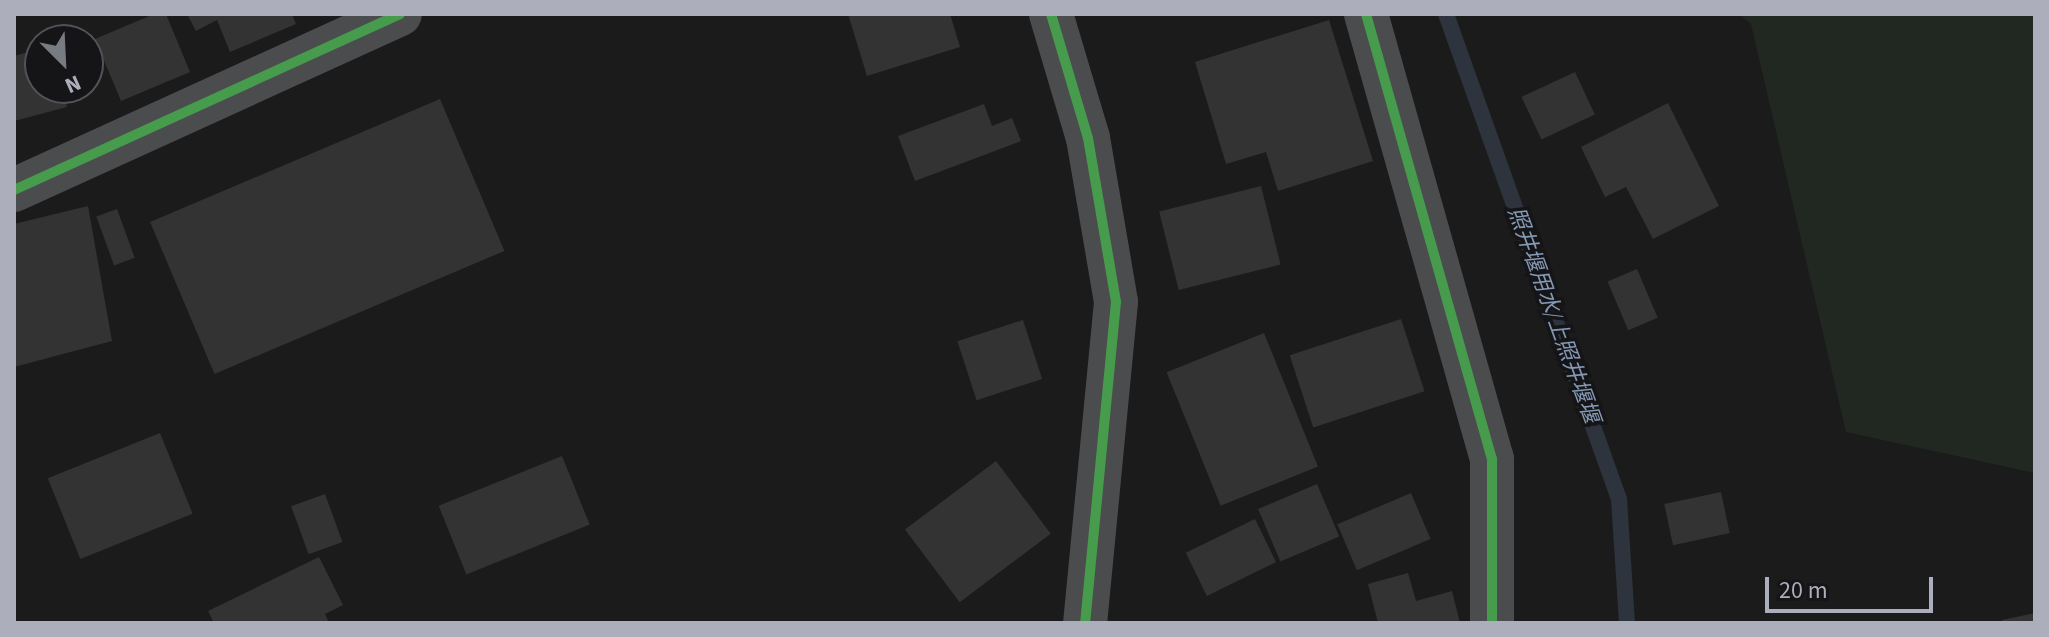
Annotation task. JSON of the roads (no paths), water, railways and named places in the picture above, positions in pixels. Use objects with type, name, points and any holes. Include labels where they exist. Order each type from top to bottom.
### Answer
[{"type":"street","points":[[14,190],[345,25],[400,14]]},
{"type":"street","points":[[1051,14],[1088,138],[1116,302],[1085,623]]},
{"type":"street","points":[[1366,14],[1492,459],[1492,623]]},
{"type":"waterway","name":"照井堰用水/上照井堰堰","points":[[1446,14],[1619,499],[1627,623]]}]
